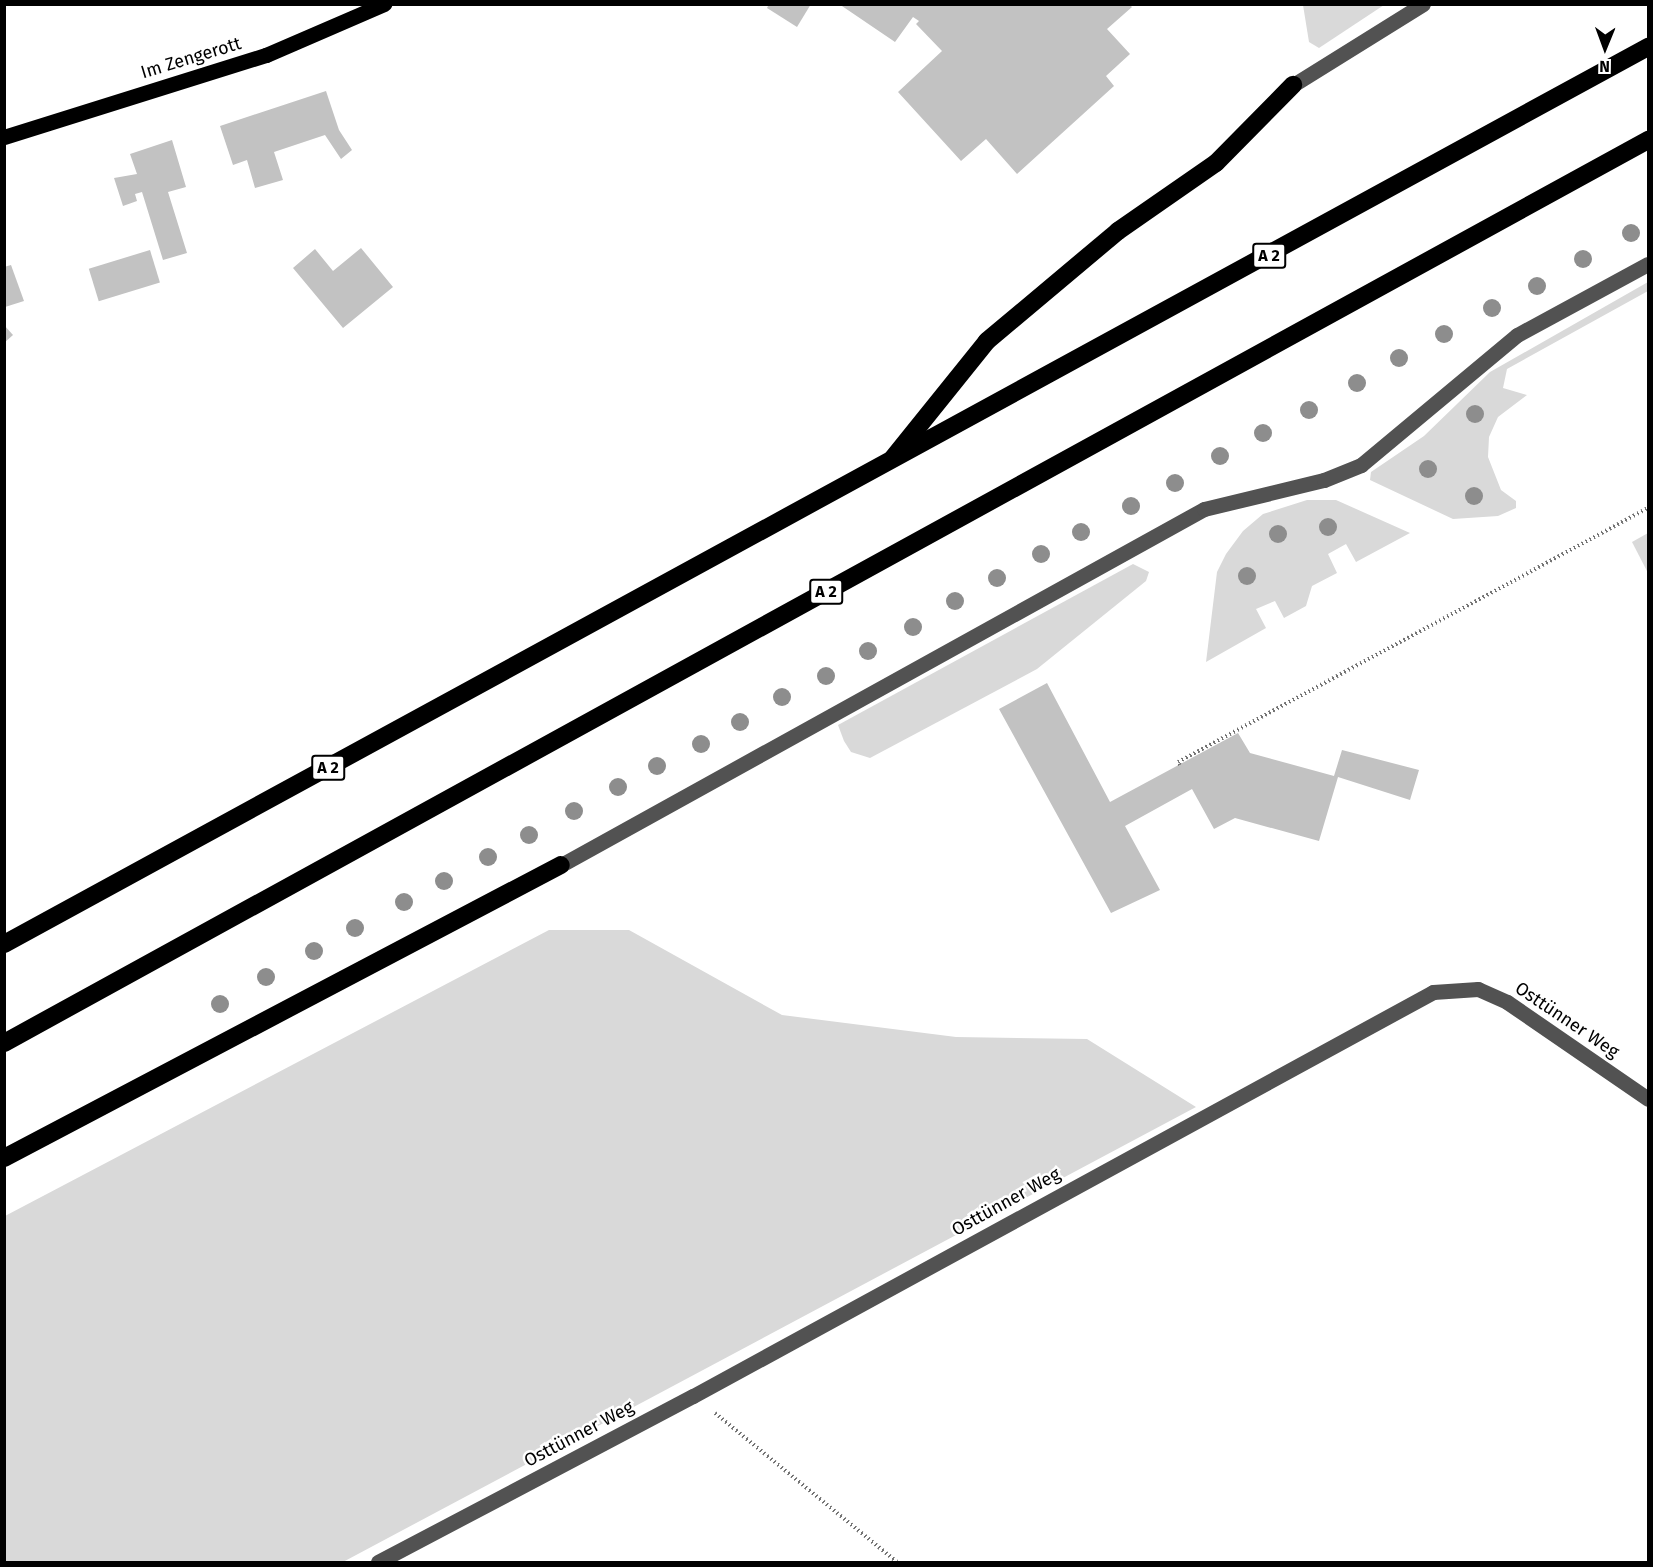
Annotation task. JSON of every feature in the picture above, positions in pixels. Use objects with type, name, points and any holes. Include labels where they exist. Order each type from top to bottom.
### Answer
[{"type":"highway","name":"A 2","points":[[4,944],[889,464],[1648,47]]},
{"type":"highway","points":[[889,464],[987,341],[1118,231],[1216,163],[1293,86]]},
{"type":"highway","name":"A 2","points":[[4,1043],[1648,140]]},
{"type":"highway","points":[[4,1158],[561,865]]},
{"type":"main road","name":"Im Zengerott","points":[[4,136],[266,55],[384,4]]},
{"type":"street","points":[[1293,86],[1423,4]]},
{"type":"street","points":[[561,865],[1204,509],[1324,480],[1361,465],[1397,439],[1432,404],[1516,336],[1648,264]]},
{"type":"street","name":"Osttünner Weg","points":[[378,1563],[693,1396],[1433,992],[1478,989],[1507,1002],[1648,1099]]},
{"type":"path","points":[[1179,765],[1179,762],[1648,508]]},
{"type":"path","points":[[693,1396],[897,1563]]},
{"type":"shaded area","points":[[1303,4],[1384,5],[1319,48],[1309,42]]},
{"type":"shaded area","points":[[1648,282],[1648,291],[1507,369],[1503,388],[1527,395],[1498,417],[1489,437],[1488,457],[1501,490],[1516,501],[1516,508],[1498,516],[1453,519],[1370,480],[1371,472],[1424,436],[1490,372]]},
{"type":"shaded area","points":[[1307,500],[1336,500],[1410,533],[1356,562],[1346,544],[1328,554],[1337,573],[1312,586],[1306,606],[1284,618],[1275,601],[1256,609],[1266,628],[1206,662],[1217,572],[1226,554],[1243,531],[1263,514]]},
{"type":"shaded area","points":[[1648,533],[1648,573],[1632,542]]},
{"type":"shaded area","points":[[1133,564],[1149,572],[1146,581],[1037,669],[870,758],[851,752],[838,725]]},
{"type":"shaded area","points":[[549,930],[629,930],[782,1015],[956,1037],[1087,1039],[1196,1107],[343,1562],[5,1562],[5,1216]]},
{"type":"building","points":[[769,4],[811,4],[797,27],[767,8]]},
{"type":"building","points":[[839,4],[1129,4],[1132,7],[1107,29],[1130,54],[1106,76],[1114,86],[1017,174],[986,139],[961,161],[898,92],[942,51],[916,24],[919,21],[913,17],[895,42]]},
{"type":"building","points":[[326,91],[339,130],[352,150],[341,159],[325,135],[274,152],[283,180],[255,188],[247,160],[233,165],[220,126]]},
{"type":"building","points":[[172,140],[186,187],[168,192],[187,253],[163,260],[142,192],[135,194],[137,201],[123,206],[114,178],[137,174],[130,154]]},
{"type":"building","points":[[361,248],[393,287],[343,328],[293,268],[315,249],[333,271]]},
{"type":"building","points":[[150,250],[160,283],[99,301],[89,269]]},
{"type":"building","points":[[11,265],[24,301],[5,307],[4,267]]},
{"type":"building","points":[[4,325],[13,335],[4,343]]},
{"type":"building","points":[[1047,683],[1110,802],[1238,733],[1250,753],[1334,776],[1342,750],[1419,770],[1410,800],[1338,777],[1319,841],[1235,818],[1214,829],[1192,789],[1125,826],[1160,890],[1111,913],[999,709]]}]
